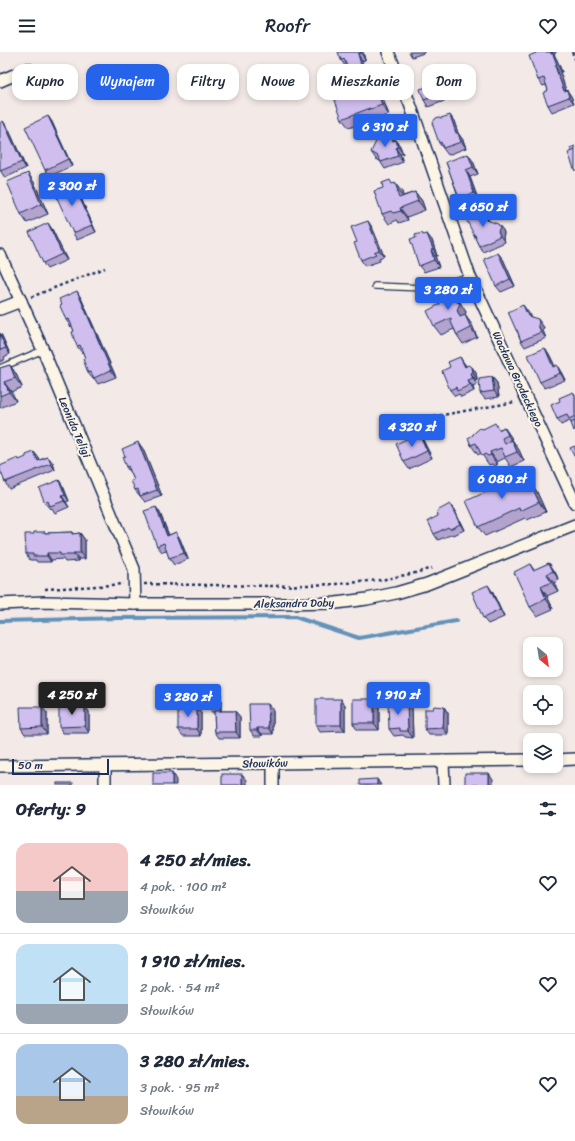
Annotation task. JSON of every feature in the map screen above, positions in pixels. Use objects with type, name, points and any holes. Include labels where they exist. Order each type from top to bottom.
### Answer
[{"type":"street","name":"Wacława Grodeckiego","points":[[388,52],[410,104],[470,277],[575,503]]},
{"type":"street","points":[[0,80],[12,75]]},
{"type":"street","name":"Leonida Teligi","points":[[0,255],[43,350],[134,569],[135,604]]},
{"type":"street","points":[[0,308],[21,301]]},
{"type":"street","name":"Aleksandra Doby","points":[[0,604],[44,602],[135,604],[336,603],[367,599],[396,594],[427,584],[575,526]]},
{"type":"street","points":[[563,760],[575,759]]},
{"type":"street","name":"Słowików","points":[[0,766],[523,760]]},
{"type":"street","points":[[443,761],[444,785]]},
{"type":"street","points":[[273,763],[273,785]]},
{"type":"street","points":[[105,765],[105,785]]},
{"type":"lane","points":[[375,286],[424,288],[470,277]]},
{"type":"lane","points":[[0,368],[43,350]]},
{"type":"path","points":[[572,52],[575,59]]},
{"type":"path","points":[[21,301],[105,268]]},
{"type":"path","points":[[398,423],[528,400]]},
{"type":"path","points":[[38,589],[134,583],[275,586],[337,584],[381,580],[415,573],[438,566]]},
{"type":"building","points":[[338,52],[361,53],[358,54],[361,64],[346,64],[344,59],[341,60]]},
{"type":"building","points":[[536,52],[551,52],[551,54],[553,54],[557,65],[555,66],[564,91],[567,90],[569,97],[548,105],[543,93],[548,90],[544,78],[538,80],[529,56]]},
{"type":"building","points":[[335,100],[380,100],[382,105],[342,119]]},
{"type":"building","points":[[450,115],[456,133],[458,133],[461,142],[443,148],[441,142],[439,143],[432,123],[436,118]]},
{"type":"building","points":[[48,116],[68,159],[45,170],[25,127]]},
{"type":"building","points":[[3,121],[22,162],[0,171],[0,123]]},
{"type":"building","points":[[380,133],[384,135],[390,133],[393,141],[396,140],[398,156],[381,162],[378,156],[371,152]]},
{"type":"building","points":[[575,146],[575,150],[572,152],[570,148]]},
{"type":"building","points":[[575,150],[575,171],[568,153]]},
{"type":"building","points":[[468,154],[473,167],[466,170],[474,193],[459,198],[446,162]]},
{"type":"building","points":[[28,173],[41,204],[21,214],[7,182]]},
{"type":"building","points":[[390,180],[392,184],[395,183],[399,198],[415,192],[418,201],[400,208],[401,211],[393,213],[391,211],[382,214],[374,191],[383,188],[382,183]]},
{"type":"building","points":[[72,181],[92,225],[73,233],[53,189]]},
{"type":"building","points":[[482,209],[487,220],[498,224],[500,227],[498,231],[500,236],[479,246],[465,217]]},
{"type":"building","points":[[368,221],[379,250],[374,252],[376,254],[361,260],[354,243],[357,242],[351,227]]},
{"type":"building","points":[[48,223],[62,254],[43,263],[29,232]]},
{"type":"building","points":[[422,233],[423,235],[427,234],[433,249],[431,250],[434,260],[419,266],[410,239],[416,238],[415,235]]},
{"type":"building","points":[[498,253],[510,279],[496,286],[484,259]]},
{"type":"building","points":[[450,285],[457,302],[460,303],[457,310],[460,317],[465,315],[471,328],[457,335],[451,322],[451,318],[434,326],[427,311],[440,304],[435,291]]},
{"type":"building","points":[[77,291],[111,370],[94,378],[91,372],[88,373],[83,359],[85,358],[80,345],[77,346],[72,332],[74,331],[69,319],[66,320],[60,306],[62,305],[59,299]]},
{"type":"building","points":[[523,305],[528,316],[538,319],[538,325],[541,332],[521,341],[508,312]]},
{"type":"building","points":[[0,335],[6,348],[0,350]]},
{"type":"building","points":[[545,348],[553,367],[557,365],[560,373],[540,382],[528,355]]},
{"type":"building","points":[[460,357],[465,367],[468,365],[472,367],[473,373],[471,374],[473,379],[468,381],[470,385],[457,391],[456,387],[450,390],[442,371],[450,367],[448,362]]},
{"type":"building","points":[[10,365],[15,378],[4,382],[9,392],[0,396],[0,368]]},
{"type":"building","points":[[492,377],[494,391],[480,393],[479,379]]},
{"type":"building","points":[[573,392],[575,395],[575,416],[569,419],[567,415],[557,419],[551,405],[560,401],[559,398]]},
{"type":"building","points":[[575,421],[575,430],[574,431],[571,423]]},
{"type":"building","points":[[495,423],[499,430],[504,427],[508,435],[502,438],[505,444],[512,440],[517,452],[505,457],[501,448],[490,452],[491,455],[488,456],[485,454],[482,456],[476,443],[471,445],[468,438],[480,428],[483,429]]},
{"type":"building","points":[[419,433],[427,451],[404,462],[396,444]]},
{"type":"building","points":[[138,442],[157,490],[140,496],[138,489],[135,490],[131,481],[134,480],[122,457],[125,456],[122,449]]},
{"type":"building","points":[[575,446],[575,456],[574,456],[570,448]]},
{"type":"building","points":[[34,452],[38,461],[48,457],[51,464],[5,482],[0,466],[18,458],[19,460]]},
{"type":"building","points":[[509,472],[515,487],[529,481],[539,502],[520,511],[519,508],[478,527],[466,501],[497,487],[494,479]]},
{"type":"building","points":[[59,480],[65,495],[62,496],[64,501],[50,506],[48,501],[45,503],[39,488]]},
{"type":"building","points":[[450,504],[460,524],[450,529],[448,527],[434,534],[428,521],[438,516],[437,511]]},
{"type":"building","points":[[156,507],[167,536],[176,532],[184,553],[169,558],[164,543],[157,546],[144,511]]},
{"type":"building","points":[[34,532],[80,533],[80,553],[74,553],[74,555],[60,555],[60,553],[47,553],[47,556],[33,556],[33,554],[26,554],[25,534],[34,534]]},
{"type":"building","points":[[549,563],[553,571],[547,574],[551,582],[541,587],[546,599],[530,607],[514,572],[530,564],[533,570]]},
{"type":"building","points":[[488,585],[500,610],[483,618],[472,592]]},
{"type":"building","points":[[216,687],[217,705],[206,705],[206,702],[198,703],[198,688]]},
{"type":"building","points":[[316,699],[341,699],[341,725],[316,725]]},
{"type":"building","points":[[353,699],[374,699],[374,723],[353,723]]},
{"type":"building","points":[[388,702],[407,702],[408,731],[400,731],[400,728],[389,729]]},
{"type":"building","points":[[249,704],[268,704],[269,728],[257,728],[257,730],[250,730]]},
{"type":"building","points":[[59,706],[85,706],[85,726],[59,727]]},
{"type":"building","points":[[434,706],[444,707],[443,728],[425,729],[425,709],[433,709]]},
{"type":"building","points":[[20,707],[42,707],[42,727],[21,728]]},
{"type":"building","points":[[178,707],[197,707],[197,729],[178,729]]},
{"type":"building","points":[[214,711],[235,711],[236,732],[215,732]]},
{"type":"building","points":[[153,773],[172,773],[172,785],[153,785]]},
{"type":"building","points":[[465,773],[489,773],[489,785],[463,785],[465,784]]},
{"type":"building","points":[[222,774],[242,774],[242,785],[222,785]]},
{"type":"building","points":[[377,779],[377,785],[360,785],[360,780]]},
{"type":"building","points":[[57,783],[73,783],[73,785],[57,785]]},
{"type":"waterway","points":[[0,621],[120,618],[295,617],[359,638],[456,621]]}]
